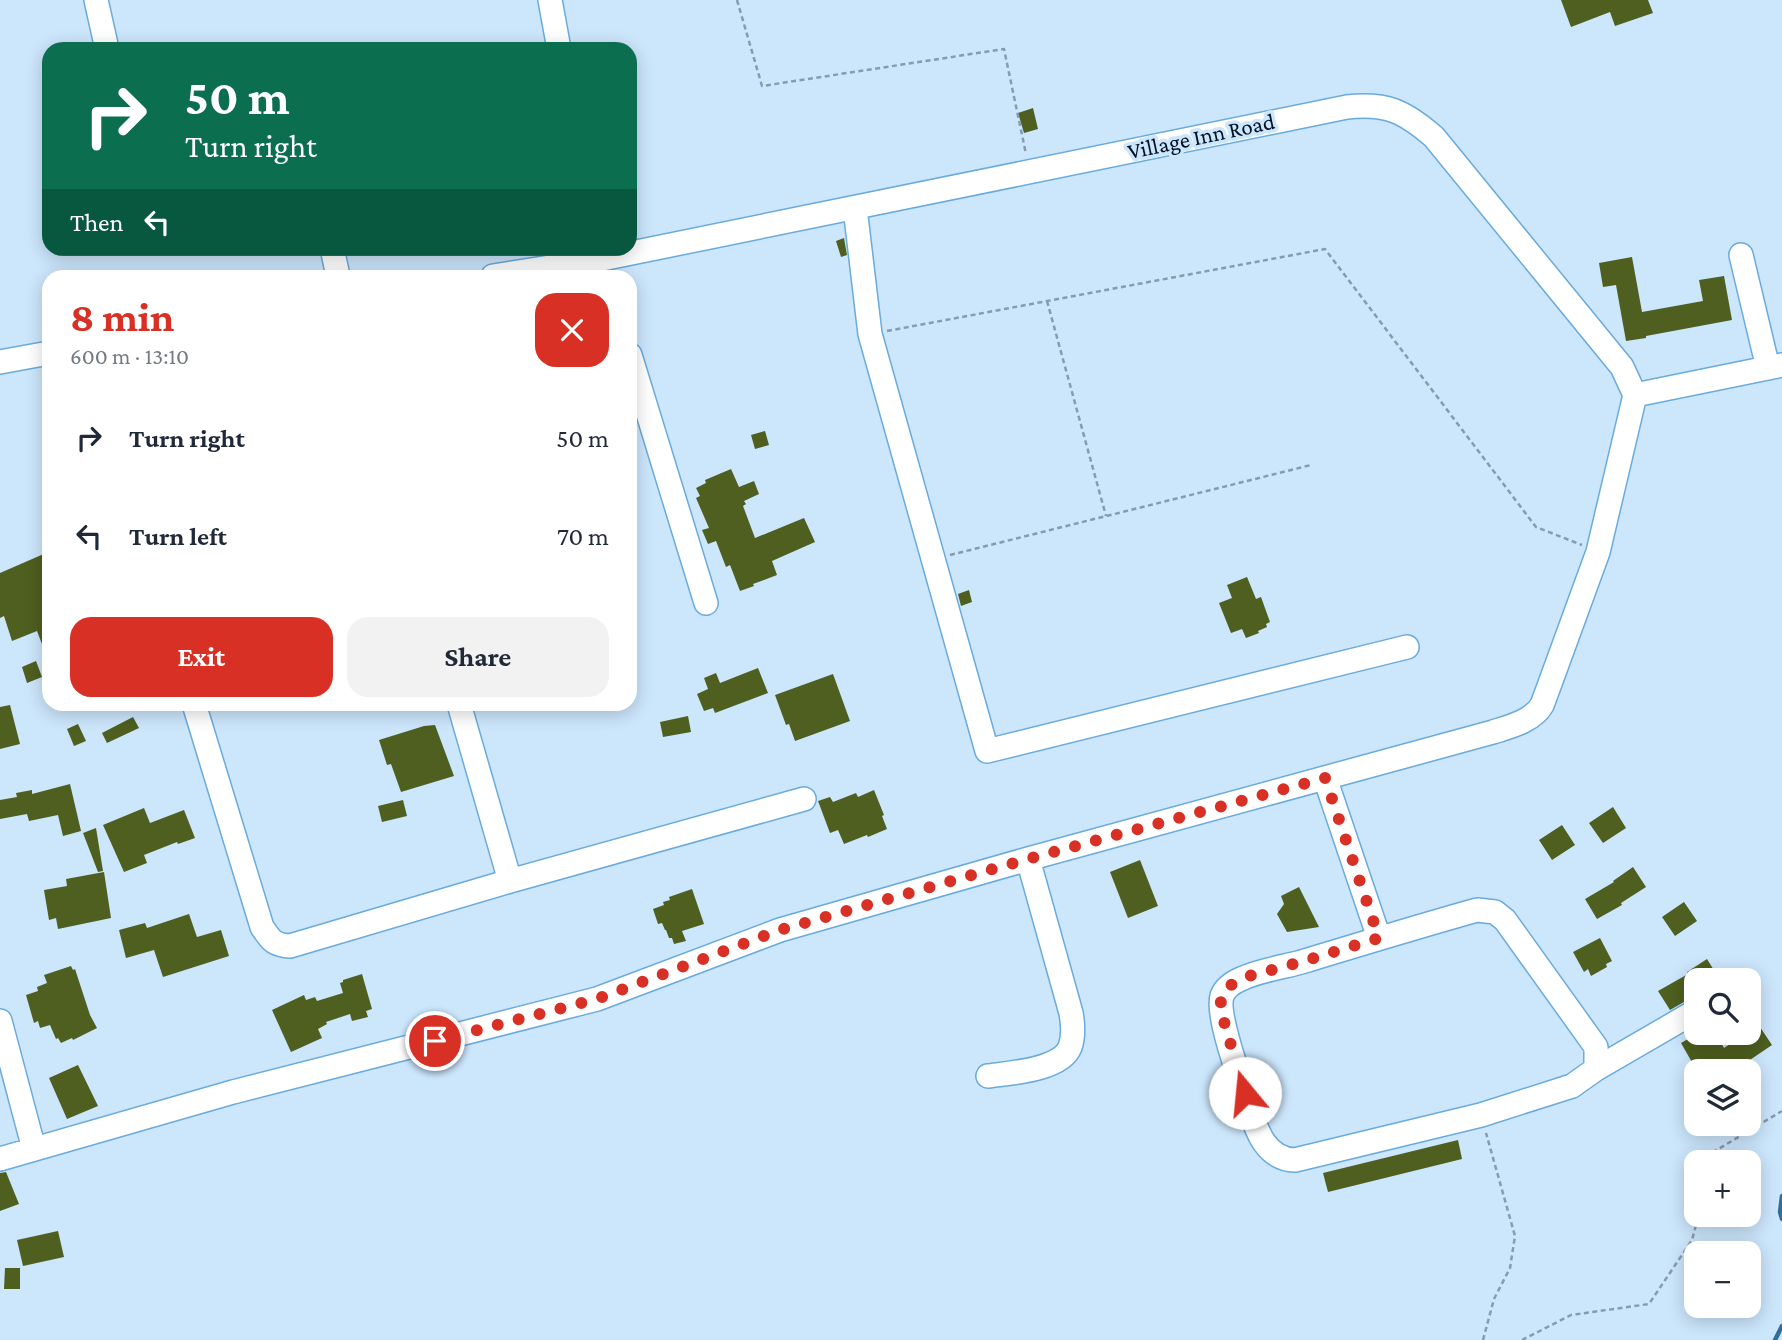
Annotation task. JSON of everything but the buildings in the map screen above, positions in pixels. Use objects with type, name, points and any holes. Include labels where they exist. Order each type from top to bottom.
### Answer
[{"type":"street","points":[[96,0],[105,42]]},
{"type":"street","points":[[550,0],[558,42]]},
{"type":"street","name":"Village Inn Road","points":[[576,270],[604,268],[855,208],[1029,171],[1367,105],[1391,109],[1414,120],[1434,137],[1622,367],[1636,395]]},
{"type":"street","points":[[855,208],[870,334],[987,751],[1407,647]]},
{"type":"street","points":[[0,1159],[233,1092],[597,999],[780,930],[1515,724],[1536,713],[1548,689],[1598,552],[1636,395],[1775,367],[1741,255]]},
{"type":"street","points":[[0,362],[42,354]]},
{"type":"street","points":[[637,391],[706,603]]},
{"type":"street","points":[[196,711],[262,927],[279,946],[290,946],[804,799]]},
{"type":"street","points":[[461,711],[510,881]]},
{"type":"street","points":[[1325,778],[1379,938]]},
{"type":"street","points":[[988,1076],[1031,1069],[1061,1059],[1070,1049],[1073,1027],[1071,1013],[1028,859]]},
{"type":"street","points":[[1596,1069],[1596,1047],[1505,920],[1495,912],[1477,910],[1242,978],[1222,994],[1220,1008],[1252,1116],[1269,1150],[1286,1160],[1481,1115],[1572,1086],[1684,1018]]},
{"type":"street","points":[[0,1021],[34,1149]]},
{"type":"path","points":[[737,0],[762,86],[1004,49],[1029,171]]},
{"type":"path","points":[[870,334],[1325,249],[1536,527],[1598,552]]},
{"type":"path","points":[[1047,301],[1106,516]]},
{"type":"path","points":[[933,560],[1311,465]]},
{"type":"path","points":[[1717,1150],[1782,1111]]},
{"type":"path","points":[[1481,1115],[1515,1236],[1510,1268],[1494,1298],[1483,1340]]},
{"type":"path","points":[[1522,1340],[1571,1315],[1649,1304],[1692,1240],[1696,1227]]},
{"type":"waterway","points":[[1782,1196],[1782,1219]]},
{"type":"waterway","points":[[1775,1340],[1782,1326]]},
{"type":"route","points":[[435,1041],[597,999],[780,930],[1325,778],[1379,938],[1242,978],[1222,994],[1220,1008],[1245,1093]]}]
